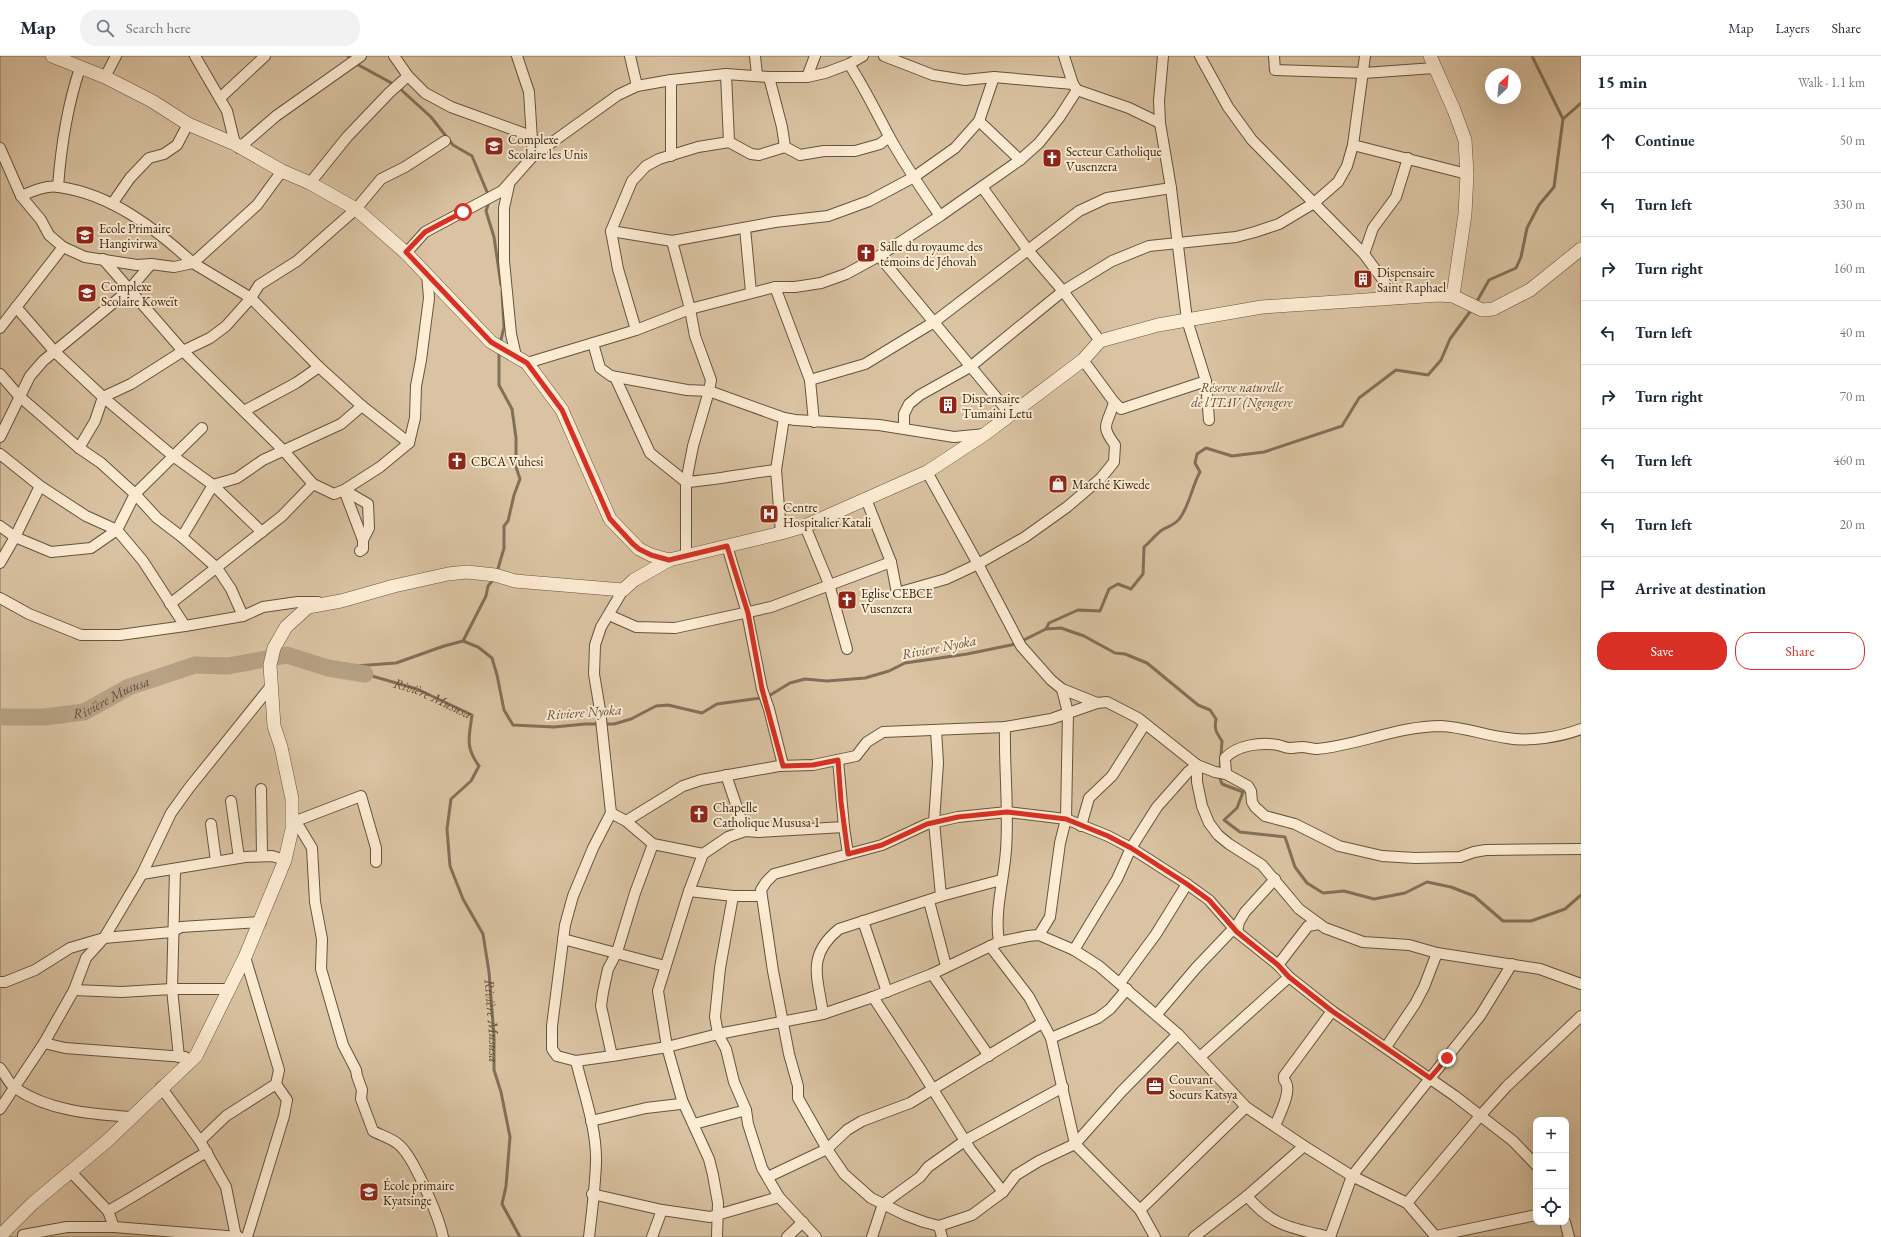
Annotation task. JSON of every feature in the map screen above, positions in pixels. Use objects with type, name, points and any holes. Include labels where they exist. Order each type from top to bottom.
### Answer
[{"type":"street","points":[[52,56],[105,77],[152,101],[188,124],[237,146],[282,172],[310,183],[356,208],[406,252],[491,342],[516,356],[562,410],[610,519],[639,549],[651,555],[669,560]]},
{"type":"street","points":[[105,77],[116,56]]},
{"type":"street","points":[[195,56],[227,111],[237,146]]},
{"type":"street","points":[[220,98],[265,56]]},
{"type":"street","points":[[394,56],[404,79],[425,93],[451,107],[531,136]]},
{"type":"street","points":[[517,56],[529,92],[533,156]]},
{"type":"street","points":[[630,56],[637,86]]},
{"type":"street","points":[[755,56],[757,75]]},
{"type":"street","points":[[807,77],[815,56]]},
{"type":"street","points":[[406,252],[425,232],[487,200],[509,184],[533,156],[618,95],[637,86],[671,80],[726,74],[769,77],[807,77],[825,73],[849,64],[863,56]]},
{"type":"street","points":[[884,56],[933,75],[965,80],[994,77],[1075,87],[1129,108],[1160,123]]},
{"type":"street","points":[[516,356],[592,343],[636,330],[690,309],[751,292],[776,287],[795,287],[820,283],[846,274],[879,256],[982,187],[1020,160],[1039,143],[1059,118],[1075,87],[1064,56]]},
{"type":"street","points":[[1162,56],[1159,101],[1160,123],[1171,188],[1187,320],[1206,381],[1209,420]]},
{"type":"street","points":[[1200,56],[1228,107],[1252,140],[1364,254],[1397,299]]},
{"type":"street","points":[[1274,56],[1276,70],[1364,73],[1432,62],[1454,110],[1465,140],[1467,174],[1465,214],[1453,296]]},
{"type":"street","points":[[904,428],[904,414],[910,404],[939,384],[970,367],[1063,291],[1112,261],[1149,246],[1236,237],[1255,232],[1279,224],[1314,203],[1338,182],[1347,166],[1353,145],[1364,73],[1365,56]]},
{"type":"street","points":[[237,146],[276,116],[356,61]]},
{"type":"street","points":[[849,64],[868,95],[889,137],[913,178],[940,216]]},
{"type":"street","points":[[58,187],[61,147],[70,100],[80,68]]},
{"type":"street","points":[[726,74],[729,142]]},
{"type":"street","points":[[769,77],[782,127],[785,147]]},
{"type":"street","points":[[610,231],[672,241],[745,228],[828,216],[869,201],[913,178],[955,148],[978,121],[994,77]]},
{"type":"street","points":[[310,183],[347,137],[404,79]]},
{"type":"street","points":[[671,80],[671,156]]},
{"type":"street","points":[[978,121],[1020,160]]},
{"type":"street","points":[[112,204],[130,178],[149,158],[164,154],[177,144],[188,124]]},
{"type":"street","points":[[636,330],[618,269],[610,231],[632,181],[646,166],[659,159],[698,147],[729,142],[752,154],[759,155],[785,147],[800,155],[824,151],[855,151],[880,144],[889,137]]},
{"type":"street","points":[[79,448],[95,421],[103,397],[131,384],[183,351],[210,338],[226,326],[251,298],[259,285],[297,261],[356,208],[381,179],[405,167],[445,141]]},
{"type":"street","points":[[1353,145],[1467,174]]},
{"type":"street","points":[[0,148],[21,196],[41,220],[49,235],[62,247],[85,257],[137,265],[151,264],[174,267],[193,263],[257,205],[282,172]]},
{"type":"street","points":[[1364,254],[1373,228],[1396,197],[1408,158]]},
{"type":"street","points":[[509,184],[504,208],[504,261],[511,334],[516,356]]},
{"type":"street","points":[[21,196],[40,188],[58,187],[89,194],[112,204],[155,229],[193,263],[251,298],[319,367],[362,406],[409,444]]},
{"type":"street","points":[[982,187],[1026,250],[1063,291],[1100,341]]},
{"type":"street","points":[[810,380],[865,364],[934,322],[1026,250],[1079,211],[1100,200],[1171,188]]},
{"type":"street","points":[[745,228],[751,292]]},
{"type":"street","points":[[672,241],[690,309],[695,336],[711,380],[693,446],[686,482],[686,556]]},
{"type":"street","points":[[0,328],[62,247]]},
{"type":"street","points":[[1533,1216],[1436,1237],[1407,1203],[1352,1176],[1246,1107],[1178,1034],[1157,1014],[1099,966],[1074,950],[1039,935],[994,944],[932,974],[887,992],[823,1014],[782,1020],[667,1047],[612,1056],[570,1061],[557,1056],[552,1050],[554,1006],[563,939],[573,896],[593,848],[611,813],[600,710],[594,674],[596,639],[601,627],[623,590],[634,580],[669,560],[805,526],[927,472],[984,434],[1083,360],[1100,341],[1158,325],[1262,307],[1439,295],[1453,296],[1476,307],[1493,309],[1530,290],[1581,249]]},
{"type":"street","points":[[879,256],[1010,414]]},
{"type":"street","points":[[103,259],[183,351],[284,451],[313,484],[334,494],[344,490],[380,467],[409,444],[415,418],[416,386],[429,298],[427,274]]},
{"type":"street","points":[[0,437],[30,376],[55,352],[129,290],[151,264]]},
{"type":"street","points":[[776,287],[810,380],[814,422]]},
{"type":"street","points":[[16,307],[55,352],[103,397],[173,456],[213,485],[262,532]]},
{"type":"street","points":[[592,343],[600,368],[615,378],[638,380],[687,390],[709,391],[784,418],[814,422],[879,425],[904,428],[925,434],[954,437],[984,434]]},
{"type":"street","points":[[1083,360],[1114,402],[1121,408],[1206,381]]},
{"type":"street","points":[[244,411],[296,383],[319,367]]},
{"type":"street","points":[[0,374],[19,396],[79,448],[101,463],[135,494],[157,518],[182,537],[217,568],[231,590],[243,616]]},
{"type":"street","points":[[615,378],[650,453],[686,482],[716,480],[743,474],[776,470]]},
{"type":"street","points":[[866,499],[891,562],[897,593],[946,579],[978,564],[1025,537],[1067,507],[1101,478],[1114,462],[1115,444],[1106,433],[1105,426],[1110,417],[1114,402]]},
{"type":"street","points":[[182,537],[213,485],[237,478],[263,460],[341,424],[362,406]]},
{"type":"street","points":[[781,533],[776,470],[784,418]]},
{"type":"street","points":[[0,526],[15,537],[51,552],[91,548],[117,530],[135,494],[202,428]]},
{"type":"street","points":[[0,454],[40,486],[86,516],[117,530],[143,561],[185,626]]},
{"type":"street","points":[[927,472],[1019,642],[1051,680],[1062,689],[1097,703]]},
{"type":"street","points":[[170,604],[282,516],[313,484]]},
{"type":"street","points":[[0,563],[15,537],[40,486]]},
{"type":"street","points":[[344,490],[363,540],[363,549],[360,551]]},
{"type":"street","points":[[344,490],[368,504],[369,528],[363,540]]},
{"type":"street","points":[[805,526],[829,584],[847,649]]},
{"type":"street","points":[[727,546],[748,613],[762,689],[769,710],[783,766]]},
{"type":"street","points":[[609,615],[636,627],[655,629],[675,628],[771,607],[891,562]]},
{"type":"street","points":[[0,598],[35,616],[81,635],[120,635],[243,616],[263,607],[298,602],[341,601],[394,586],[448,574],[467,572],[487,574],[514,581],[623,590]]},
{"type":"street","points":[[0,1236],[33,1203],[71,1172],[196,1056],[261,922],[285,860],[292,829],[294,818],[292,799],[281,747],[274,726],[270,686],[271,660],[281,633],[296,616],[308,607],[330,602]]},
{"type":"street","points":[[0,1109],[44,1043],[74,990],[86,958],[104,938],[142,874],[171,813],[188,788],[270,686]]},
{"type":"street","points":[[1039,935],[1050,917],[1060,843],[1066,819],[1068,713],[1062,689]]},
{"type":"street","points":[[626,820],[683,786],[701,780],[783,766],[813,765],[856,756],[867,742],[883,732],[1005,727],[1051,719],[1097,703],[1107,702],[1138,718],[1197,765],[1221,773],[1248,786],[1251,790],[1252,802],[1255,808],[1265,816],[1295,824],[1339,846],[1361,853],[1415,858],[1460,857],[1486,850],[1581,849]]},
{"type":"street","points":[[1081,826],[1089,798],[1112,776],[1145,724]]},
{"type":"street","points":[[1221,773],[1224,758],[1231,750],[1266,744],[1288,748],[1301,747],[1315,749],[1371,739],[1404,729],[1442,726],[1508,738],[1563,736],[1581,729]]},
{"type":"street","points":[[1005,727],[1004,753],[1007,812],[1006,851],[1001,880],[997,932],[994,944],[1029,997],[1042,1024],[1051,1038],[1075,1144],[1140,1210],[1155,1237]]},
{"type":"street","points":[[936,730],[938,763],[934,822],[941,896]]},
{"type":"street","points":[[838,760],[848,854]]},
{"type":"street","points":[[1074,950],[1117,879],[1131,848],[1157,807],[1188,772],[1197,765]]},
{"type":"street","points":[[1197,765],[1197,782],[1201,800],[1209,823],[1229,844],[1262,865],[1299,909],[1319,924],[1363,942],[1409,944],[1437,953],[1540,969],[1581,984]]},
{"type":"street","points":[[726,775],[745,831]]},
{"type":"street","points":[[261,789],[262,856]]},
{"type":"street","points":[[294,818],[361,796],[376,848],[376,862]]},
{"type":"street","points":[[230,801],[240,858]]},
{"type":"street","points":[[1178,1034],[1122,1091],[1075,1144],[1039,1161],[1016,1175],[1003,1192],[972,1215],[939,1226],[905,1215],[871,1198],[844,1174],[827,1149],[798,1098],[798,1086],[782,1020],[761,890],[774,874],[816,861],[882,845],[934,822],[958,817],[1007,812],[1066,819],[1131,848],[1209,900],[1236,930],[1278,965],[1289,977],[1332,1011],[1430,1078],[1513,1141],[1533,1162]]},
{"type":"street","points":[[611,813],[626,820],[653,844],[703,854]]},
{"type":"street","points":[[294,818],[312,848],[315,902],[322,939],[321,969],[343,1045],[356,1070],[362,1090],[361,1099],[373,1131],[398,1144],[410,1158],[440,1221],[444,1237]]},
{"type":"street","points":[[211,824],[216,861]]},
{"type":"street","points":[[717,1237],[718,1203],[709,1159],[682,1100],[667,1047],[658,991],[665,966],[689,891],[703,854],[728,837],[745,831],[759,832],[844,827]]},
{"type":"street","points":[[612,1056],[601,1006],[603,992],[608,969],[617,952],[631,906],[653,844]]},
{"type":"street","points":[[142,874],[175,870],[216,861],[240,858],[272,856],[285,860]]},
{"type":"street","points":[[175,870],[172,932],[172,988],[179,1057]]},
{"type":"street","points":[[1157,1014],[1196,968],[1236,930],[1245,912],[1274,879]]},
{"type":"street","points":[[823,1014],[816,966],[818,957],[828,939],[840,929],[941,896],[1001,880]]},
{"type":"street","points":[[1051,1038],[1098,1018],[1110,1008],[1187,884]]},
{"type":"street","points":[[689,891],[733,896],[761,896]]},
{"type":"street","points":[[733,896],[720,968],[715,1017],[718,1034],[726,1049],[734,1082],[746,1110],[748,1124],[758,1155],[768,1177],[779,1196],[816,1237]]},
{"type":"street","points":[[929,901],[946,966]]},
{"type":"street","points":[[863,921],[887,992]]},
{"type":"street","points":[[0,982],[5,982],[35,970],[70,948],[104,938],[172,932],[181,927],[261,922]]},
{"type":"street","points":[[1278,965],[1308,926],[1319,924]]},
{"type":"street","points":[[563,939],[617,952],[665,966]]},
{"type":"street","points":[[1386,1047],[1415,1004],[1424,987],[1437,953]]},
{"type":"street","points":[[200,1141],[226,1116],[276,1084],[279,1070],[245,957]]},
{"type":"street","points":[[1247,1196],[1259,1210],[1283,1226],[1330,1237],[1352,1176],[1480,1016],[1512,964]]},
{"type":"street","points":[[932,974],[988,1056]]},
{"type":"street","points":[[1200,1057],[1289,977]]},
{"type":"street","points":[[74,990],[121,992],[172,988],[229,989]]},
{"type":"street","points":[[873,997],[966,1140],[970,1149],[1003,1192]]},
{"type":"street","points":[[1275,1126],[1289,1090],[1284,1080],[1284,1076],[1332,1011]]},
{"type":"street","points":[[1407,1203],[1507,1086],[1581,1016]]},
{"type":"street","points":[[768,1177],[827,1149],[847,1130],[862,1121],[910,1103],[1042,1024]]},
{"type":"street","points":[[44,1043],[65,1048],[179,1057],[196,1056]]},
{"type":"street","points":[[576,1061],[591,1122],[596,1163],[589,1237]]},
{"type":"street","points":[[0,1068],[14,1087],[50,1105],[89,1114],[130,1117]]},
{"type":"street","points":[[247,1237],[284,1116],[287,1100],[276,1084]]},
{"type":"street","points":[[161,1087],[200,1141],[226,1187],[236,1237]]},
{"type":"street","points":[[872,1237],[883,1204],[920,1177],[928,1167],[966,1140],[1063,1087]]},
{"type":"street","points":[[591,1122],[646,1108],[680,1104],[682,1100]]},
{"type":"street","points":[[1140,1210],[1246,1107]]},
{"type":"street","points":[[694,1124],[746,1110]]},
{"type":"street","points":[[1194,1237],[1247,1196],[1304,1146]]},
{"type":"street","points":[[108,1211],[146,1190],[178,1168],[207,1152]]},
{"type":"street","points":[[71,1172],[108,1211],[114,1227]]},
{"type":"street","points":[[592,1194],[662,1210],[693,1215],[718,1216],[779,1196]]},
{"type":"street","points":[[652,1237],[662,1210]]},
{"type":"street","points":[[787,1237],[803,1222]]},
{"type":"street","points":[[11,1225],[24,1236],[67,1228],[114,1227],[239,1237]]},
{"type":"street","points":[[1566,1225],[1569,1237]]},
{"type":"street","points":[[939,1226],[942,1237]]},
{"type":"green space","name":"Réserve naturelle de l'ITAV (Ngengere","points":[[0,56],[1581,56],[1581,1237],[0,1237]]},
{"type":"waterway","points":[[348,56],[353,62],[397,86],[431,117],[453,145],[472,156],[490,199],[486,211],[494,237],[501,285]]},
{"type":"waterway","points":[[1476,303],[1489,280],[1516,268],[1521,257],[1527,228],[1539,205],[1554,187],[1563,119],[1532,56]]},
{"type":"waterway","points":[[1563,119],[1581,103]]},
{"type":"waterway","points":[[500,344],[504,327],[502,292]]},
{"type":"waterway","points":[[1046,629],[1049,623],[1078,610],[1100,611],[1109,589],[1118,584],[1131,589],[1143,574],[1144,547],[1162,530],[1174,524],[1186,507],[1200,472],[1195,463],[1197,454],[1206,448],[1232,456],[1264,452],[1342,426],[1359,398],[1396,370],[1428,375],[1441,360],[1450,339],[1472,309]]},
{"type":"waterway","points":[[497,572],[504,548],[504,526],[508,521],[514,495],[520,479],[516,467],[516,438],[512,409],[499,385],[499,351]]},
{"type":"waterway","points":[[463,641],[486,596],[488,586],[494,579]]},
{"type":"waterway","name":"Riviere Nyoka","points":[[328,668],[396,663],[463,641],[478,647],[492,658],[504,710],[513,725],[554,727],[585,724],[614,724],[631,719],[656,706],[668,705],[702,713],[717,704],[767,697],[790,683],[805,679],[827,681],[865,678],[889,671],[905,663],[967,654],[1016,644],[1046,629],[1061,628],[1084,636],[1115,653],[1125,654],[1147,663],[1198,705],[1210,710],[1216,719],[1216,730],[1222,741],[1220,770]]},
{"type":"waterway","name":"Rivière Mususa","points":[[0,717],[45,717],[84,712],[129,687],[195,665],[228,666],[287,655],[328,668],[365,674]]},
{"type":"waterway","name":"Rivière Mususa","points":[[365,674],[417,689],[472,715],[469,742],[472,753],[479,766],[471,781],[451,799],[447,829],[450,866],[463,899],[483,934],[489,972],[494,1037],[494,1070],[501,1092],[510,1137],[506,1186],[502,1204],[520,1237]]},
{"type":"waterway","points":[[1219,776],[1222,784],[1243,792],[1237,808],[1224,820],[1240,832],[1285,837],[1295,867],[1307,883],[1323,893],[1344,891],[1374,899],[1405,893],[1427,882],[1451,887],[1474,896],[1503,921],[1531,921],[1565,909],[1581,895]]},
{"type":"place","name":"Complexe Scolaire les Unis","points":[[494,146]]},
{"type":"place","name":"Secteur Catholique Vusenzera","points":[[1052,158]]},
{"type":"place","name":"Ecole Primaire Hangivirwa","points":[[85,235]]},
{"type":"place","name":"Salle du royaume des témoins de Jéhovah","points":[[866,253]]},
{"type":"place","name":"Dispensaire Saint Raphael","points":[[1363,279]]},
{"type":"place","name":"Complexe Scolaire Koweït","points":[[87,293]]},
{"type":"place","name":"Dispensaire Tumaini Letu","points":[[948,405]]},
{"type":"place","name":"CBCA Vuhesi","points":[[457,461]]},
{"type":"place","name":"Marché Kiwede","points":[[1058,484]]},
{"type":"place","name":"Centre Hospitalier Katali","points":[[769,514]]},
{"type":"place","name":"Eglise CEBCE Vusenzera","points":[[847,600]]},
{"type":"place","name":"Chapelle Catholique Mususa 1","points":[[699,814]]},
{"type":"place","name":"Couvant Soeurs Katsya","points":[[1155,1086]]},
{"type":"place","name":"École primaire Kyatsinge","points":[[369,1192]]},
{"type":"route","points":[[463,212],[425,232],[406,252],[491,342],[527,363],[562,410],[579,445],[610,519],[633,544],[651,555],[669,560],[727,546],[748,613],[762,689],[769,710],[783,766],[813,765],[838,760],[841,802],[848,854],[882,845],[927,824],[958,817],[1007,812],[1066,819],[1108,836],[1131,848],[1187,884],[1209,900],[1237,932],[1278,965],[1289,977],[1332,1011],[1430,1078],[1447,1058]]}]
